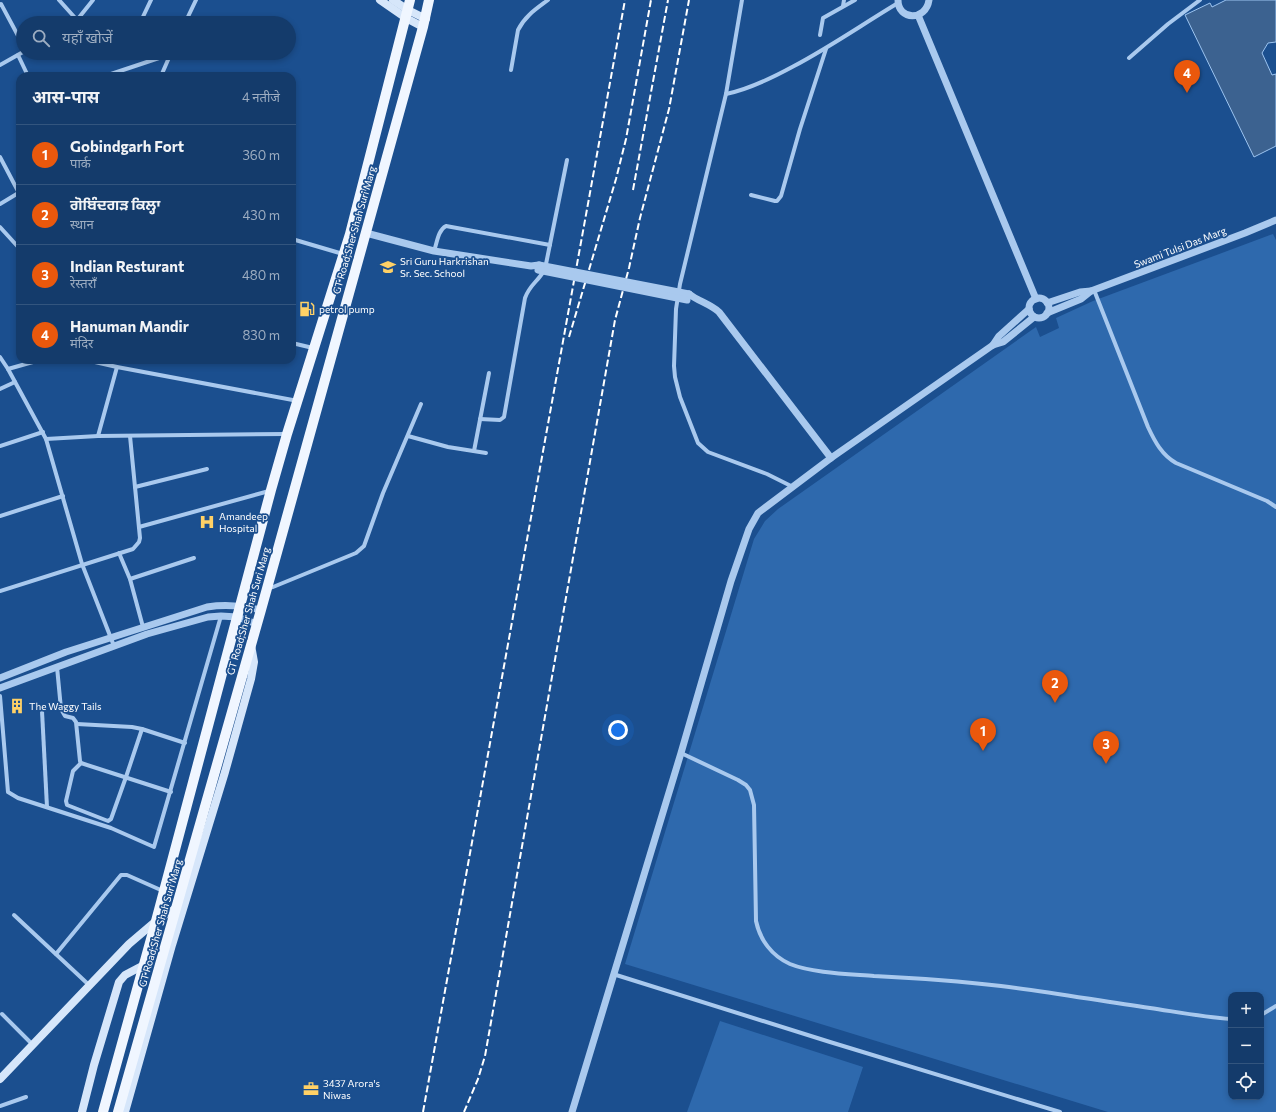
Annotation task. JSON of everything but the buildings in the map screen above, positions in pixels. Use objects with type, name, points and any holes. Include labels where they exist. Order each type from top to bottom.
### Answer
[{"type":"main road","points":[[380,0],[424,23]]},
{"type":"main road","points":[[393,0],[407,14]]},
{"type":"main road","name":"GT Road;Sher Shah Suri Marg","points":[[103,1112],[156,922],[271,490],[287,434],[299,401],[350,234],[410,0]]},
{"type":"main road","name":"GT Road;Sher Shah Suri Marg","points":[[118,1112],[261,610],[424,23],[429,0]]},
{"type":"main road","points":[[125,1112],[172,945],[225,772],[251,679],[254,662],[251,644]]},
{"type":"main road","points":[[0,1079],[129,944],[176,908]]},
{"type":"main road","points":[[82,1112],[94,1064],[119,982],[125,975],[144,966]]},
{"type":"street","points":[[59,0],[73,16]]},
{"type":"street","points":[[82,16],[93,0]]},
{"type":"street","points":[[143,16],[151,0]]},
{"type":"street","points":[[188,16],[196,0]]},
{"type":"street","points":[[511,70],[518,30],[527,16],[548,0]]},
{"type":"street","points":[[742,0],[726,94],[680,284],[676,309],[675,377],[680,397],[698,443],[702,449],[767,474],[793,487]]},
{"type":"street","points":[[843,6],[844,0]]},
{"type":"street","points":[[820,35],[823,18],[855,0]]},
{"type":"street","points":[[726,94],[745,89],[772,78],[826,49],[898,2],[902,11],[912,16],[918,15],[926,10],[929,0]]},
{"type":"street","points":[[1129,58],[1163,27],[1200,0]]},
{"type":"street","points":[[0,3],[16,32]]},
{"type":"street","points":[[918,15],[1036,299]]},
{"type":"street","points":[[751,195],[775,201],[777,201],[781,196],[800,129],[826,49]]},
{"type":"street","points":[[0,65],[16,56]]},
{"type":"street","points":[[20,60],[26,72]]},
{"type":"street","points":[[117,72],[153,60]]},
{"type":"street","points":[[163,72],[168,60]]},
{"type":"street","points":[[0,157],[16,185]]},
{"type":"street","points":[[480,419],[500,420],[504,417],[525,298],[531,286],[538,281],[545,270],[567,160]]},
{"type":"street","points":[[0,204],[16,194]]},
{"type":"street","name":"Swami Tulsi Das Marg","points":[[1092,291],[1276,220]]},
{"type":"street","points":[[434,251],[440,232],[443,227],[446,226],[550,246]]},
{"type":"street","points":[[0,227],[16,244]]},
{"type":"street","points":[[0,235],[4,231]]},
{"type":"street","points":[[366,233],[434,251],[536,267],[691,297],[712,306],[831,458]]},
{"type":"street","points":[[296,240],[343,254]]},
{"type":"street","points":[[1047,303],[1080,292],[1092,291]]},
{"type":"street","points":[[572,1112],[681,753],[731,581],[749,529],[758,513],[831,458],[993,345],[1003,342],[1034,317],[1043,317],[1047,313],[1081,299],[1092,291]]},
{"type":"street","points":[[1092,291],[1126,368],[1148,427],[1165,456],[1176,463],[1267,501],[1276,507]]},
{"type":"street","points":[[993,345],[999,336],[1029,309],[1031,302],[1036,299],[1043,299],[1047,303],[1047,313]]},
{"type":"street","points":[[1029,309],[1034,317]]},
{"type":"street","points":[[296,344],[315,348]]},
{"type":"street","points":[[0,357],[46,439],[82,564],[114,646]]},
{"type":"street","points":[[8,369],[26,364]]},
{"type":"street","points":[[104,364],[299,401]]},
{"type":"street","points":[[98,436],[117,367]]},
{"type":"street","points":[[474,451],[489,372]]},
{"type":"street","points":[[0,390],[15,382]]},
{"type":"street","points":[[267,588],[356,553],[362,549],[371,529],[383,493],[421,404]]},
{"type":"street","points":[[0,446],[42,432]]},
{"type":"street","points":[[46,439],[98,436],[287,434]]},
{"type":"street","points":[[0,591],[132,549],[139,542],[140,538],[130,436]]},
{"type":"street","points":[[408,436],[448,447],[486,453]]},
{"type":"street","points":[[135,487],[207,469]]},
{"type":"street","points":[[139,527],[271,490]]},
{"type":"street","points":[[0,516],[63,496]]},
{"type":"street","points":[[119,552],[130,579],[144,627]]},
{"type":"street","points":[[130,579],[194,558]]},
{"type":"street","points":[[0,678],[66,652],[207,607],[224,604],[261,610]]},
{"type":"street","points":[[0,696],[6,790],[9,794],[111,828],[154,847],[221,616]]},
{"type":"street","points":[[0,688],[147,634],[208,617],[237,617],[257,624]]},
{"type":"street","points":[[58,667],[62,712],[65,716],[75,720],[77,724],[81,763]]},
{"type":"street","points":[[42,711],[47,807]]},
{"type":"street","points":[[77,724],[142,728],[185,743]]},
{"type":"street","points":[[81,763],[73,771],[66,804],[68,807],[110,820],[142,728]]},
{"type":"street","points":[[681,753],[738,780],[750,790],[754,805],[756,921],[758,932],[768,947],[780,958],[791,964],[812,970],[1000,986],[1172,1012],[1228,1019]]},
{"type":"street","points":[[81,763],[171,792]]},
{"type":"street","points":[[56,954],[121,875],[127,874],[164,891]]},
{"type":"street","points":[[14,916],[89,986]]},
{"type":"street","points":[[613,974],[1060,1112]]},
{"type":"street","points":[[1264,1013],[1276,1006]]},
{"type":"street","points":[[1,1014],[33,1045]]},
{"type":"street","points":[[0,1106],[26,1097]]},
{"type":"shaded area","points":[[1226,0],[1276,0],[1276,42],[1268,43],[1262,53],[1272,75],[1276,74],[1276,146],[1254,157],[1185,15],[1210,3],[1212,7]]},
{"type":"shaded area","points":[[1273,234],[1276,240],[1276,1112],[1108,1112],[625,964],[754,539],[765,521],[778,509],[1036,327],[1040,337],[1059,328],[1056,318],[1093,301]]},
{"type":"shaded area","points":[[720,1021],[863,1067],[848,1112],[687,1112]]},
{"type":"railway","points":[[423,1112],[625,0]]},
{"type":"railway","points":[[569,337],[616,179],[626,139],[651,0]]},
{"type":"railway","points":[[633,190],[668,0]]},
{"type":"railway","points":[[464,1112],[478,1079],[485,1056],[615,320],[669,109],[689,0]]},
{"type":"place","name":"Hanuman Mandir","points":[[1187,93]]},
{"type":"place","name":"Sri Guru Harkrishan Sr. Sec. School","points":[[388,267]]},
{"type":"place","name":"petrol pump","points":[[307,309]]},
{"type":"place","name":"Amandeep Hospital","points":[[207,522]]},
{"type":"place","name":"ਗੋਬਿੰਦਗੜ ਕਿਲ੍ਹਾ","points":[[1055,703]]},
{"type":"place","name":"The Waggy Tails","points":[[17,706]]},
{"type":"place","name":"Gobindgarh Fort","points":[[983,751]]},
{"type":"place","name":"Indian Resturant","points":[[1106,764]]},
{"type":"place","name":"3437 Arora's Niwas","points":[[311,1089]]}]
